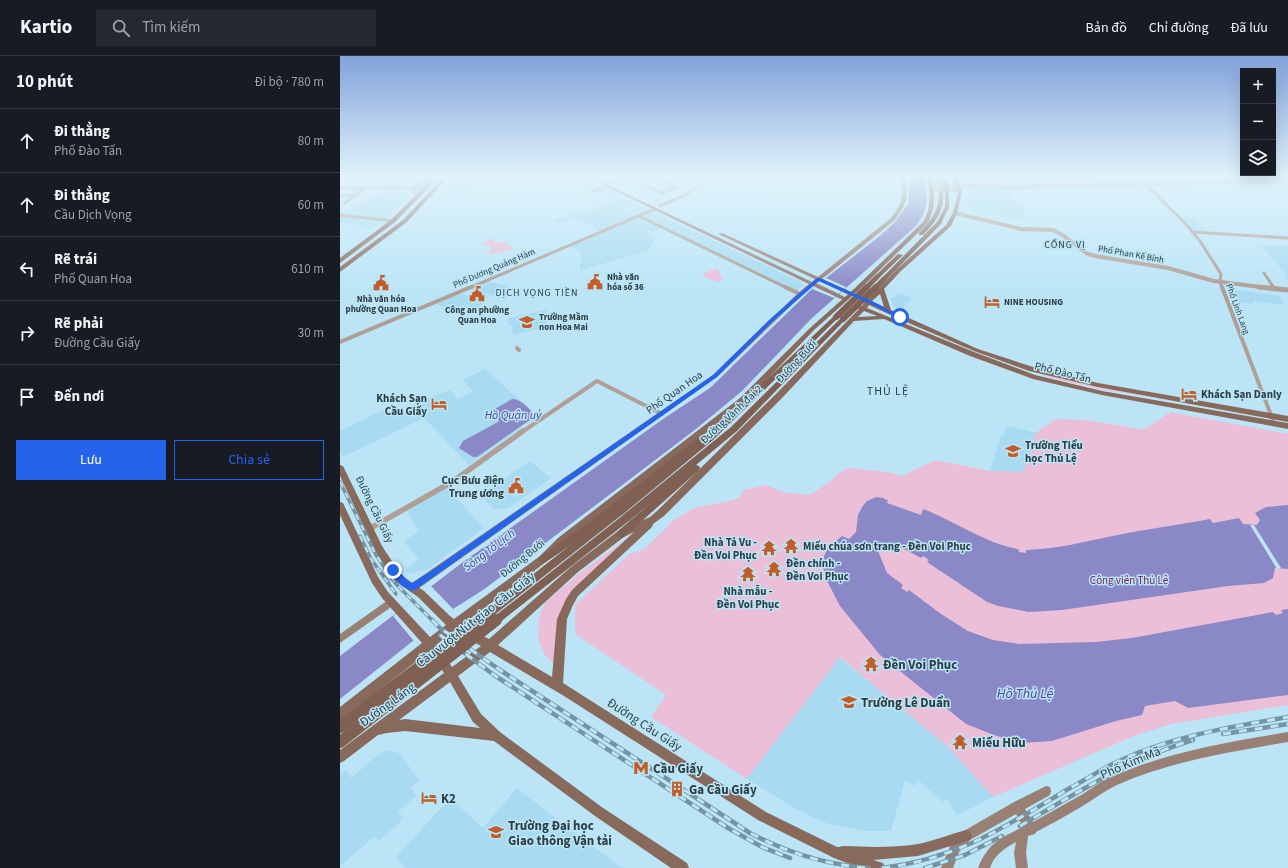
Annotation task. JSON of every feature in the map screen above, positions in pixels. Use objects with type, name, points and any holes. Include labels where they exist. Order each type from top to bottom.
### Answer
[{"type":"highway","points":[[844,318],[877,277],[933,222],[937,215]]},
{"type":"highway","points":[[844,318],[939,223],[943,215]]},
{"type":"highway","name":"Đường Vành đai 2","points":[[623,515],[844,318]]},
{"type":"highway","name":"Đường Vành đai 2","points":[[623,515],[734,430],[844,318]]},
{"type":"highway","points":[[543,559],[590,527],[700,440],[725,423]]},
{"type":"highway","points":[[622,534],[722,446],[734,430]]},
{"type":"highway","name":"Cầu vượt Nút giao Cầu Giấy","points":[[340,726],[623,515]]},
{"type":"highway","name":"Cầu vượt Nút giao Cầu Giấy","points":[[340,742],[623,515]]},
{"type":"main road","points":[[340,261],[399,215]]},
{"type":"main road","points":[[340,270],[404,221],[410,215]]},
{"type":"main road","points":[[668,215],[818,282],[845,296]]},
{"type":"main road","points":[[679,215],[810,276],[818,282],[843,290],[845,296]]},
{"type":"main road","name":"Phố Quan Hoa","points":[[412,588],[715,376],[800,294],[818,282],[896,215]]},
{"type":"main road","name":"Đường Bưởi","points":[[429,645],[543,559],[560,541],[743,400],[845,296],[861,285],[916,233],[930,215]]},
{"type":"main road","name":"Đường Bưởi","points":[[489,646],[575,569],[622,534],[652,520],[780,395],[844,318],[863,308],[870,302],[929,241],[945,228],[954,215]]},
{"type":"main road","points":[[810,276],[819,272],[829,271]]},
{"type":"main road","points":[[861,285],[866,290],[871,292],[880,290],[888,310]]},
{"type":"main road","name":"Phố Đào Tấn","points":[[845,296],[863,308],[885,318],[969,350]]},
{"type":"main road","name":"Phố Đào Tấn","points":[[845,296],[870,302],[888,310],[1003,367],[1062,384],[1102,393],[1273,420],[1288,419]]},
{"type":"main road","points":[[844,318],[885,318]]},
{"type":"main road","name":"Phố Đào Tấn","points":[[1273,420],[1288,426]]},
{"type":"main road","name":"Đường Cầu Giấy","points":[[340,468],[382,554],[396,574],[405,584],[421,594],[454,625],[557,686],[762,816],[834,852],[878,868]]},
{"type":"main road","points":[[340,506],[376,580],[392,602],[422,634],[451,674],[477,718],[496,736],[599,812],[682,868]]},
{"type":"main road","points":[[557,686],[562,619],[568,602],[652,520]]},
{"type":"main road","points":[[340,640],[392,602]]},
{"type":"main road","name":"Đường Láng","points":[[340,714],[429,645]]},
{"type":"main road","name":"Đường Láng","points":[[340,757],[369,733],[489,646]]},
{"type":"main road","points":[[369,733],[387,727],[405,725],[496,736]]},
{"type":"main road","name":"Phố Kim Mã","points":[[984,868],[986,861],[994,850],[1005,842],[1027,832],[1111,783],[1145,768],[1185,756],[1288,737]]},
{"type":"main road","points":[[834,852],[862,854],[920,850],[966,836],[1046,791]]},
{"type":"main road","points":[[1018,806],[1027,832],[1020,853],[1022,868]]},
{"type":"main road","points":[[947,868],[955,848],[966,836]]},
{"type":"street","points":[[340,215],[393,221]]},
{"type":"street","name":"Phố Phan Kế Bính","points":[[963,215],[1021,229],[1053,230],[1089,254],[1168,268],[1212,281],[1288,290]]},
{"type":"street","name":"Phố Linh Lang","points":[[1175,215],[1200,241],[1219,270],[1221,277],[1220,282],[1230,312],[1273,420]]},
{"type":"street","points":[[639,216],[800,294]]},
{"type":"street","name":"Phố Dương Quảng Hàm","points":[[340,342],[639,216]]},
{"type":"street","points":[[1192,232],[1288,238]]},
{"type":"street","points":[[1264,273],[1274,288]]},
{"type":"street","points":[[369,529],[452,482],[542,416],[597,381],[662,414]]},
{"type":"shaded area","points":[[390,215],[377,226],[370,228],[340,222],[340,216]]},
{"type":"shaded area","points":[[569,215],[638,215],[663,227],[649,234],[654,242],[648,251],[580,270],[581,252],[571,247],[600,231],[576,218],[559,224],[553,220]]},
{"type":"shaded area","points":[[640,215],[660,215],[801,282],[802,286],[796,291]]},
{"type":"shaded area","points":[[985,215],[1022,215],[1023,219],[1003,218],[1001,215]]},
{"type":"shaded area","points":[[1181,217],[1195,218],[1207,232],[1193,232]]},
{"type":"shaded area","points":[[1261,245],[1288,246],[1288,280],[1283,276],[1287,275]]},
{"type":"shaded area","points":[[487,281],[507,286],[493,296],[470,289]]},
{"type":"shaded area","points":[[1238,290],[1280,296],[1284,305],[1253,301],[1254,304],[1236,302],[1233,292]]},
{"type":"shaded area","points":[[461,293],[485,302],[467,316],[436,304]]},
{"type":"shaded area","points":[[898,293],[912,298],[902,310],[894,307],[891,300]]},
{"type":"shaded area","name":"Trường Mầm non Hoa Mai","points":[[546,310],[548,319],[545,320],[546,327],[513,335],[512,325],[509,326],[508,318]]},
{"type":"shaded area","points":[[485,369],[538,416],[469,465],[424,418],[343,457],[340,451],[340,431],[383,410],[389,417],[418,406],[418,402],[450,390],[458,399],[473,392],[463,380]]},
{"type":"shaded area","name":"Trường Tiểu học Thủ Lệ","points":[[1007,426],[1037,433],[1023,473],[990,471],[1001,436],[1003,437]]},
{"type":"shaded area","name":"Cục Bưu điện Trung ương","points":[[530,461],[551,478],[509,508],[494,509],[480,495]]},
{"type":"shaded area","points":[[447,488],[484,528],[428,569],[409,574],[405,570],[419,559],[404,542],[419,531],[407,511]]},
{"type":"shaded area","name":"Trường Lê Duẩn","points":[[839,657],[948,747],[993,797],[956,816],[948,799],[943,802],[918,780],[914,786],[905,780],[891,831],[866,831],[825,823],[794,808],[747,779]]},
{"type":"shaded area","points":[[384,750],[399,753],[419,780],[411,788],[416,796],[398,812],[403,819],[378,842],[375,836],[340,866],[340,775],[346,770],[351,778]]},
{"type":"shaded area","name":"Trường Đại học Giao thông Vận tải","points":[[517,788],[623,868],[406,868],[396,857],[450,798],[483,828]]},
{"type":"green space","points":[[494,239],[495,244],[505,241],[508,246],[514,248],[509,251],[488,254],[492,246],[483,246],[486,240]]},
{"type":"green space","points":[[717,268],[723,279],[718,282],[702,276],[704,273]]},
{"type":"green space","points":[[972,349],[1056,377],[1152,397],[1100,389],[1056,379],[970,350]]},
{"type":"green space","name":"Công viên Thủ Lệ","points":[[1170,412],[1288,434],[1288,705],[1172,724],[1136,735],[993,797],[948,747],[840,657],[747,779],[651,717],[666,695],[575,634],[575,605],[629,554],[643,550],[674,520],[694,508],[734,500],[741,496],[743,490],[766,485],[783,492],[810,495],[832,480],[837,474],[849,468],[887,472],[902,476],[935,460],[990,471],[1023,472],[1033,448],[1033,441],[1038,431],[1056,419],[1086,420],[1140,429],[1147,428]]},
{"type":"green space","points":[[637,531],[567,601],[557,662],[553,663],[544,654],[538,637],[539,619],[546,602],[581,572]]},
{"type":"water","name":"Sông Tô Lịch","points":[[900,215],[923,215],[916,226],[812,318],[742,391],[696,429],[625,483],[483,590],[453,609],[340,699],[340,656],[463,562],[666,417],[710,388],[812,289],[881,235]]},
{"type":"water","name":"Hồ Quận uỷ","points":[[512,399],[521,402],[529,408],[533,413],[531,419],[477,457],[473,457],[459,448],[463,441],[498,422],[499,418],[495,414],[495,409]]},
{"type":"water","name":"Hồ Thủ Lệ","points":[[876,497],[884,498],[888,500],[887,503],[921,515],[923,509],[947,519],[981,537],[1018,549],[1019,552],[1026,553],[1026,550],[1059,547],[1137,531],[1210,519],[1213,523],[1239,518],[1243,524],[1257,525],[1260,520],[1255,513],[1266,507],[1288,505],[1288,569],[1275,568],[1273,578],[1264,583],[1228,586],[1062,610],[1029,612],[998,606],[987,602],[927,562],[929,560],[923,556],[921,558],[900,547],[894,546],[888,546],[878,551],[887,573],[903,585],[901,588],[907,592],[909,590],[941,614],[968,631],[993,640],[1019,644],[1095,642],[1132,638],[1273,612],[1276,615],[1283,613],[1281,610],[1288,609],[1288,695],[1188,708],[1175,701],[1145,706],[1142,715],[1116,721],[1052,741],[1020,743],[966,724],[880,655],[840,606],[828,583],[823,567],[824,556],[828,548],[842,536],[849,539],[856,532],[858,515],[862,507],[867,501]]},
{"type":"pier","points":[[826,278],[846,287],[834,298],[812,289]]},
{"type":"pier","points":[[1250,525],[1254,525],[1281,568],[1277,569]]},
{"type":"pier","points":[[431,586],[453,609],[414,641],[393,616]]},
{"type":"railway","points":[[340,482],[376,555],[396,584],[440,628],[500,670],[750,833],[808,857],[838,864],[869,868]]},
{"type":"railway","points":[[360,536],[371,559],[396,594]]},
{"type":"railway","points":[[440,635],[494,675],[728,828],[762,847],[790,858]]},
{"type":"railway","points":[[882,868],[909,864],[958,849],[1002,828],[1108,766],[1141,752],[1182,738],[1288,717]]},
{"type":"railway","points":[[1223,734],[1288,724]]},
{"type":"railway","points":[[1020,826],[1083,789],[1125,767],[1193,740]]},
{"type":"railway","points":[[925,868],[965,855],[1002,836]]},
{"type":"place","name":"Nhà văn hóa số 36","points":[[595,282]]},
{"type":"place","name":"Nhà văn hóa phường Quan Hoa","points":[[381,283]]},
{"type":"place","name":"Công an phường Quan Hoa","points":[[477,294]]},
{"type":"place","name":"NINE HOUSING","points":[[992,302]]},
{"type":"place","name":"Trường Mầm non Hoa Mai","points":[[527,322]]},
{"type":"place","name":"Khách Sạn Danly","points":[[1189,394]]},
{"type":"place","name":"Khách Sạn Cầu Giấy","points":[[439,404]]},
{"type":"place","name":"Trường Tiểu học Thủ Lệ","points":[[1013,451]]},
{"type":"place","name":"Cục Bưu điện Trung ương","points":[[516,486]]},
{"type":"place","name":"Miếu chúa sơn trang - Đền Voi Phục","points":[[791,546]]},
{"type":"place","name":"Nhà Tả Vu - Đền Voi Phục","points":[[769,548]]},
{"type":"place","name":"Đền chính - Đền Voi Phục","points":[[774,569]]},
{"type":"place","name":"Nhà mẫu - Đền Voi Phục","points":[[748,574]]},
{"type":"place","name":"Đền Voi Phục","points":[[871,664]]},
{"type":"place","name":"Trường Lê Duẩn","points":[[849,702]]},
{"type":"place","name":"Miếu Hữu","points":[[960,742]]},
{"type":"place","name":"Cầu Giấy","points":[[641,768]]},
{"type":"place","name":"Ga Cầu Giấy","points":[[677,789]]},
{"type":"place","name":"K2","points":[[429,798]]},
{"type":"place","name":"Trường Đại học Giao thông Vận tải","points":[[496,832]]},
{"type":"district","name":"CỐNG VỊ","points":[[1065,244]]},
{"type":"district","name":"DỊCH VỌNG TIỀN","points":[[537,292]]},
{"type":"district","name":"THỦ LỆ","points":[[888,391]]},
{"type":"route","points":[[393,570],[398,578],[412,588],[434,573],[715,376],[755,338],[770,321],[818,279],[888,310],[900,317]]}]
